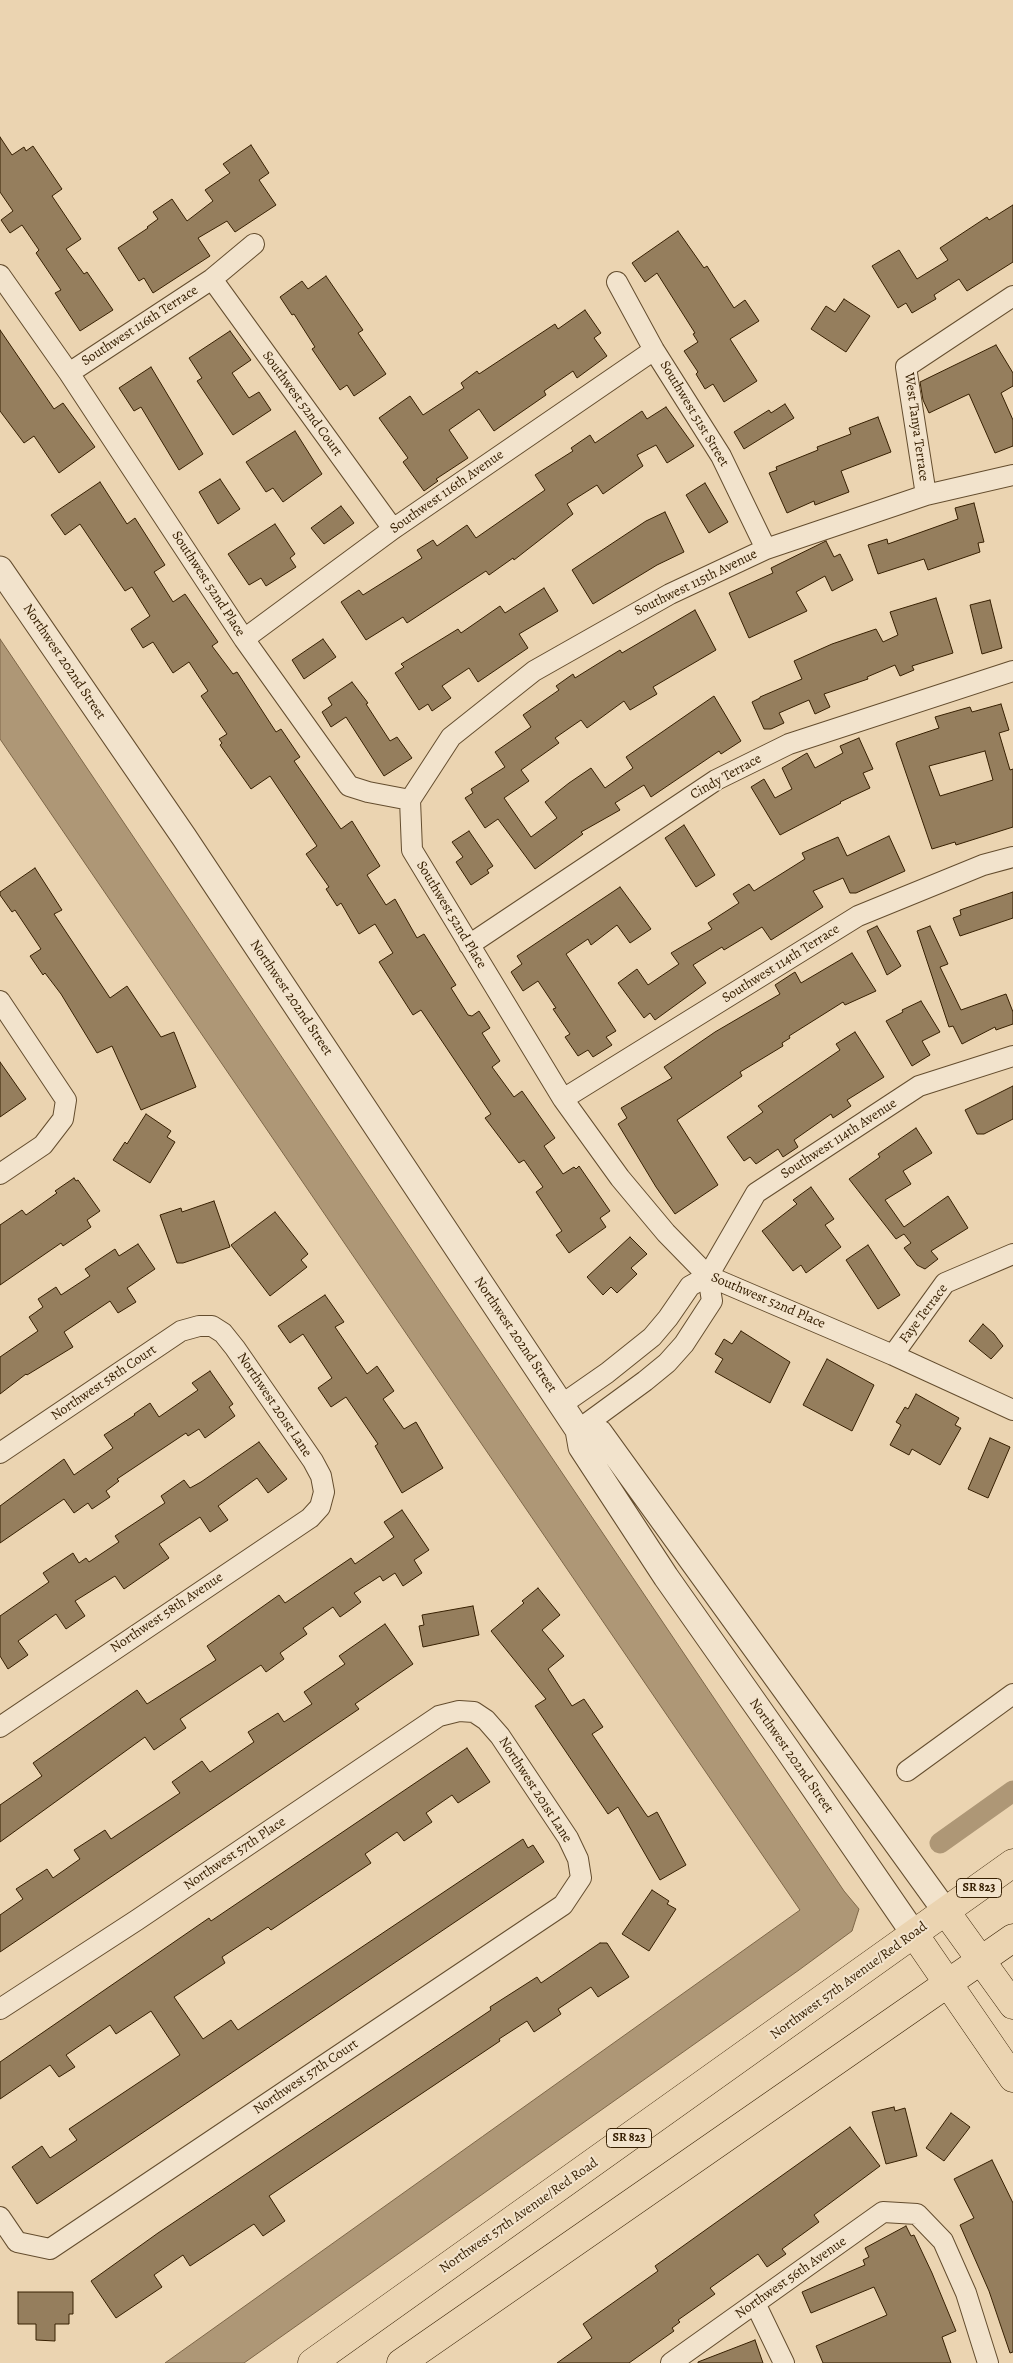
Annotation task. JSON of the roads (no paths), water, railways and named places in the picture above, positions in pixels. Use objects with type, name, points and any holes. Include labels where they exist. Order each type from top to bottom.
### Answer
[{"type":"main road","name":"SR 823","points":[[946,1912],[1013,1864]]},
{"type":"main road","name":"Northwest 57th Avenue/Red Road","points":[[312,2363],[946,1912]]},
{"type":"main road","points":[[946,1912],[1013,2005]]},
{"type":"main road","name":"Northwest 202nd Street","points":[[914,1934],[1013,2078]]},
{"type":"main road","points":[[401,2363],[1013,1938]]},
{"type":"street","name":"Southwest 116th Terrace","points":[[69,373],[212,278],[254,244]]},
{"type":"street","name":"Southwest 52nd Place","points":[[0,274],[69,373],[244,640],[349,786],[368,792],[410,800],[412,850],[563,1099],[620,1178],[666,1233],[708,1276],[894,1355],[1013,1410]]},
{"type":"street","name":"Southwest 52nd Court","points":[[212,278],[393,529]]},
{"type":"street","name":"Southwest 51st Street","points":[[617,282],[654,350],[721,456],[766,549]]},
{"type":"street","name":"West Tanya Terrace","points":[[926,495],[906,367],[1013,296]]},
{"type":"street","name":"Southwest 116th Avenue","points":[[244,640],[393,529],[654,350]]},
{"type":"street","name":"Southwest 115th Avenue","points":[[410,800],[451,737],[534,671],[670,594],[766,549],[926,495],[1013,475]]},
{"type":"street","name":"Northwest 202nd Street","points":[[0,569],[195,854],[578,1430],[581,1447],[666,1577],[914,1934]]},
{"type":"street","name":"Cindy Terrace","points":[[469,945],[716,780],[789,744],[1013,671]]},
{"type":"street","name":"Southwest 114th Terrace","points":[[563,1099],[858,916],[983,865],[1013,857]]},
{"type":"street","points":[[0,1001],[66,1100],[63,1119],[43,1145],[0,1174]]},
{"type":"street","name":"Southwest 114th Avenue","points":[[561,1405],[652,1337],[690,1286],[708,1276],[756,1193],[919,1086],[1013,1056]]},
{"type":"street","name":"Faye Terrace","points":[[894,1355],[945,1283],[1013,1254]]},
{"type":"street","points":[[578,1430],[667,1363],[690,1334],[712,1301],[708,1276]]},
{"type":"street","points":[[668,1318],[690,1334]]},
{"type":"street","name":"Northwest 58th Court","points":[[0,1453],[181,1332],[199,1326],[212,1326]]},
{"type":"street","name":"Northwest 201st Lane","points":[[212,1326],[224,1333],[313,1461],[321,1476],[324,1492]]},
{"type":"street","points":[[635,1351],[653,1374]]},
{"type":"street","points":[[578,1430],[600,1433],[946,1912]]},
{"type":"street","name":"Northwest 58th Avenue","points":[[0,1726],[310,1518],[320,1507],[324,1492]]},
{"type":"street","points":[[907,1771],[1013,1694]]},
{"type":"street","name":"Northwest 57th Place","points":[[0,2009],[137,1920],[439,1716],[459,1711],[474,1712]]},
{"type":"street","name":"Northwest 201st Lane","points":[[474,1712],[486,1720],[500,1736],[568,1838],[578,1858],[581,1878]]},
{"type":"street","name":"Northwest 57th Court","points":[[0,2217],[17,2242],[50,2249],[563,1905],[581,1878]]},
{"type":"street","name":"Northwest 56th Avenue","points":[[671,2363],[883,2212],[917,2214],[943,2241],[966,2293],[988,2363]]},
{"type":"street","points":[[755,2303],[784,2363]]},
{"type":"waterway","points":[[940,1843],[1013,1791]]}]
